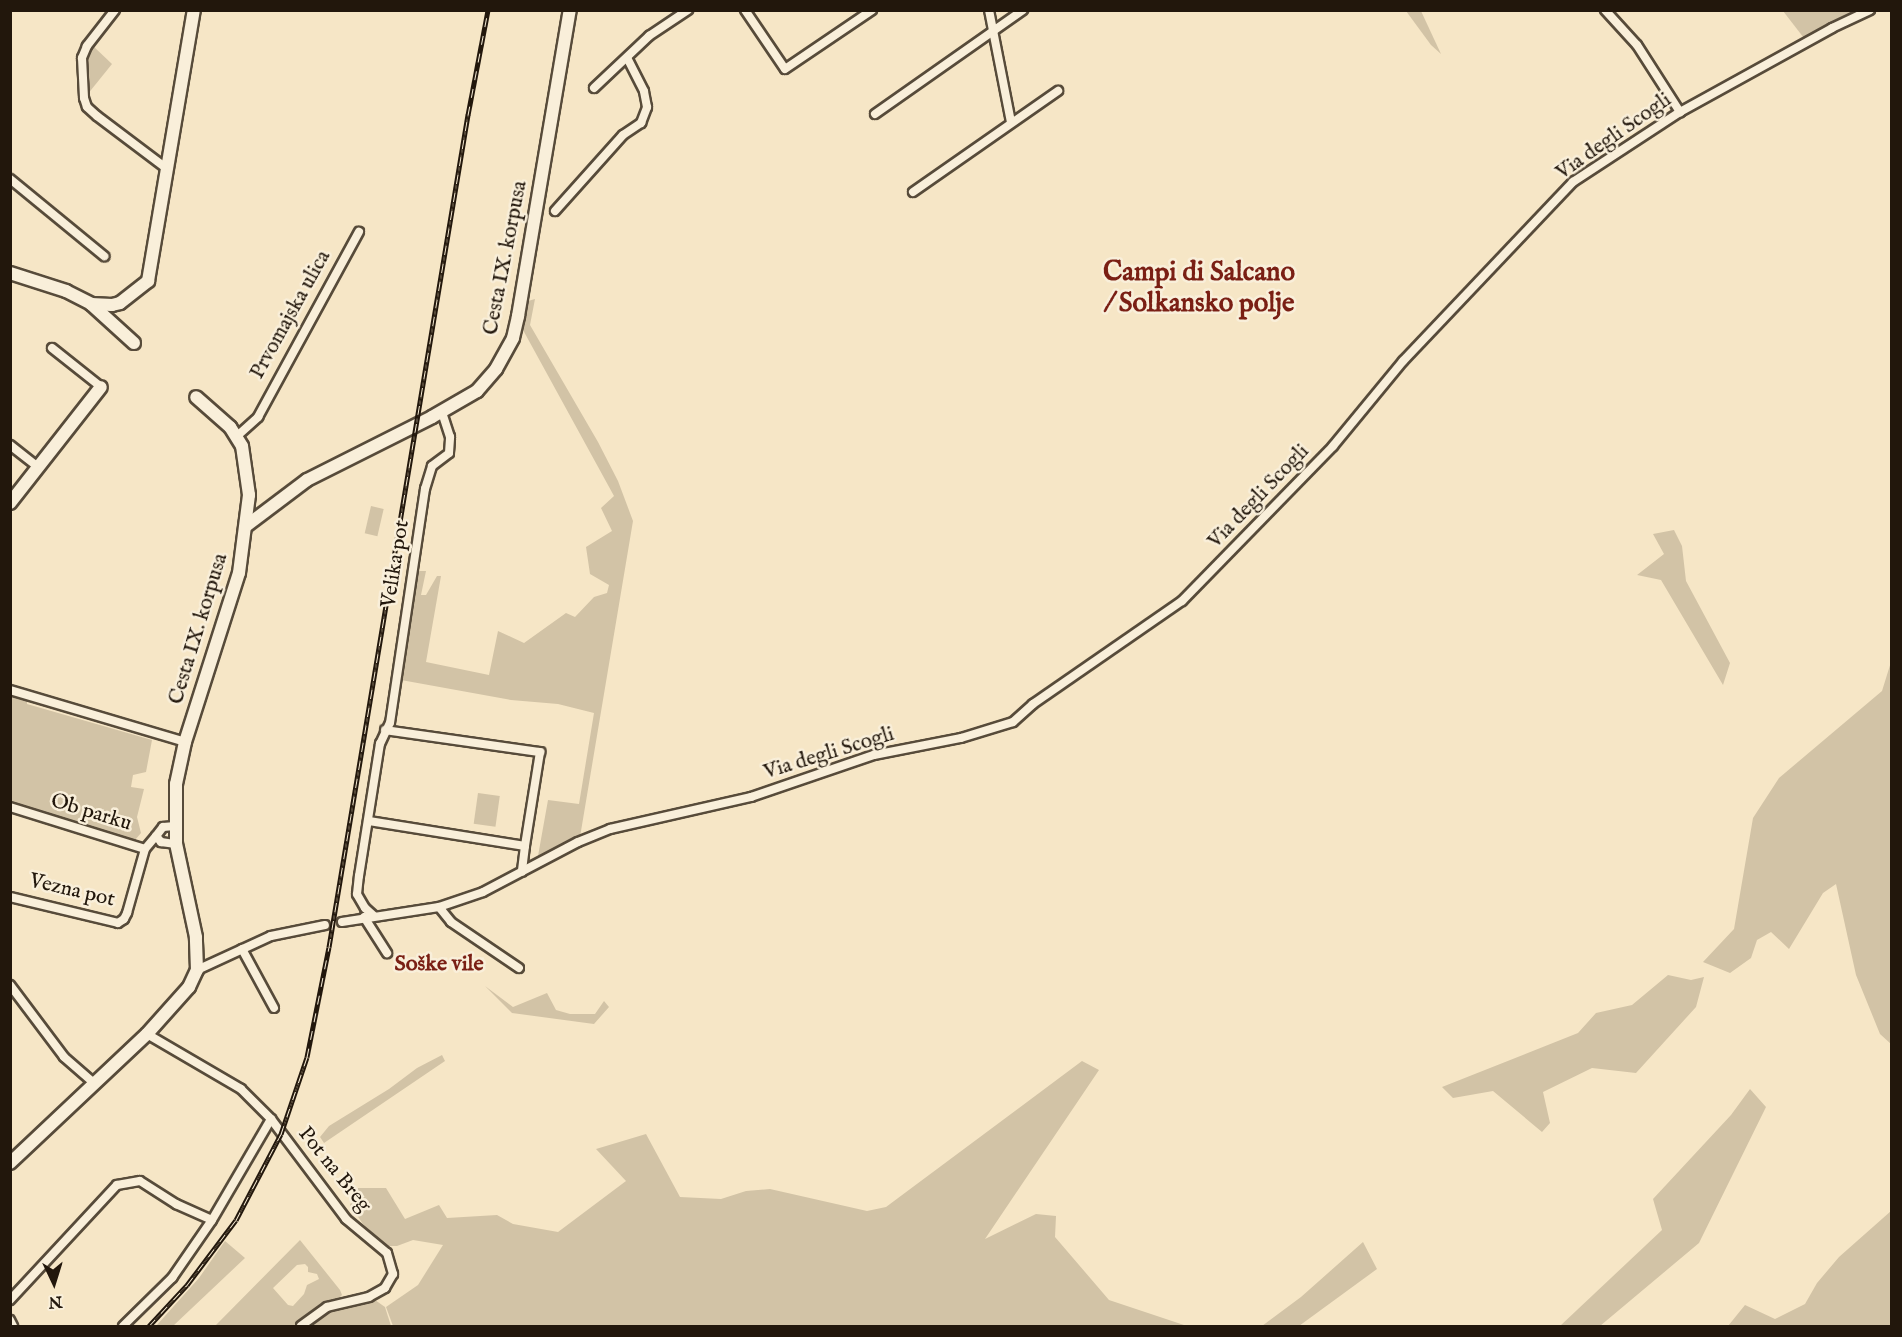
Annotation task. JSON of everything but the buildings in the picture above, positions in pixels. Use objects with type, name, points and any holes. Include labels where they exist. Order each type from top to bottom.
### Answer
[{"type":"main road","points":[[91,304],[120,303],[148,281],[194,10]]},
{"type":"main road","name":"Cesta IX. korpusa","points":[[197,970],[196,937],[176,844],[177,784],[185,742],[239,573],[246,526],[307,480],[442,412],[477,391],[496,369],[513,338],[570,10]]},
{"type":"main road","points":[[10,273],[66,291],[91,304],[134,343]]},
{"type":"main road","points":[[10,503],[101,387]]},
{"type":"main road","points":[[196,397],[230,427],[242,446],[249,495],[246,526]]},
{"type":"main road","points":[[10,1163],[16,1154],[147,1034],[189,987],[197,970]]},
{"type":"street","points":[[115,10],[87,45],[82,58],[84,98],[87,107],[97,116],[166,168]]},
{"type":"street","points":[[594,88],[650,36],[688,10]]},
{"type":"street","points":[[745,10],[785,69],[872,10]]},
{"type":"street","points":[[989,10],[1011,122]]},
{"type":"street","points":[[875,114],[1023,10]]},
{"type":"street","points":[[1605,10],[1637,45],[1680,112]]},
{"type":"street","name":"Via degli Scogli","points":[[522,872],[578,842],[610,829],[752,797],[874,754],[961,738],[1013,722],[1033,704],[1182,601],[1333,446],[1403,361],[1573,182],[1680,112],[1832,28],[1870,10]]},
{"type":"street","points":[[555,211],[623,135],[641,123],[647,107],[644,91],[627,58]]},
{"type":"street","points":[[913,192],[1058,91]]},
{"type":"street","points":[[10,179],[104,256]]},
{"type":"street","name":"Prvomajska ulica","points":[[236,437],[258,417],[359,232]]},
{"type":"street","points":[[52,348],[101,387]]},
{"type":"street","name":"Velika pot","points":[[374,916],[365,908],[357,894],[380,744],[390,723],[425,489],[432,466],[449,453],[450,437],[442,412]]},
{"type":"street","points":[[10,445],[39,468]]},
{"type":"street","points":[[10,690],[185,742]]},
{"type":"street","points":[[342,922],[439,907],[483,892],[522,872],[540,752],[385,730]]},
{"type":"street","name":"Ob parku","points":[[10,807],[145,849],[156,836]]},
{"type":"street","points":[[369,821],[525,846]]},
{"type":"street","points":[[175,826],[163,827],[156,836],[161,842],[176,844]]},
{"type":"street","name":"Vezna pot","points":[[10,897],[118,923],[127,913],[145,849]]},
{"type":"street","points":[[439,907],[451,922],[519,968]]},
{"type":"street","points":[[364,917],[387,953]]},
{"type":"street","points":[[197,970],[271,936],[325,926]]},
{"type":"street","points":[[242,949],[274,1008]]},
{"type":"street","points":[[10,985],[64,1057],[94,1083]]},
{"type":"street","name":"Pot na Breg","points":[[147,1034],[241,1089],[271,1119],[346,1219],[380,1245],[391,1261],[393,1274],[385,1288],[369,1297],[327,1307],[301,1326]]},
{"type":"street","points":[[123,1326],[172,1278],[212,1220],[271,1119]]},
{"type":"street","points":[[10,1300],[117,1185],[140,1181],[176,1204],[212,1220]]},
{"type":"street","points":[[10,1320],[13,1326]]},
{"type":"shaded area","points":[[1406,11],[1421,11],[1441,54],[1431,45]]},
{"type":"shaded area","points":[[1783,11],[1870,11],[1807,42]]},
{"type":"shaded area","points":[[92,45],[112,64],[87,95],[85,64]]},
{"type":"shaded area","points":[[535,299],[530,325],[598,442],[618,481],[633,521],[580,837],[538,856],[548,800],[579,804],[594,713],[558,704],[511,700],[401,680],[418,571],[426,571],[421,595],[426,595],[437,576],[441,576],[426,662],[489,675],[498,631],[524,643],[566,613],[575,617],[594,597],[607,593],[609,585],[590,574],[586,547],[612,531],[601,508],[614,496],[523,330],[528,301]]},
{"type":"shaded area","points":[[371,506],[384,509],[377,536],[365,533]]},
{"type":"shaded area","points":[[1674,530],[1682,546],[1686,581],[1730,663],[1723,685],[1661,580],[1637,575],[1664,554],[1653,534]]},
{"type":"shaded area","points":[[1891,662],[1891,1044],[1880,1034],[1856,975],[1836,884],[1823,893],[1789,949],[1771,932],[1757,940],[1751,958],[1730,973],[1703,962],[1734,929],[1753,818],[1779,778],[1882,691]]},
{"type":"shaded area","points":[[10,694],[27,698],[27,704],[152,740],[146,772],[133,775],[131,787],[144,789],[137,817],[141,833],[135,840],[11,803]]},
{"type":"shaded area","points":[[478,793],[500,796],[495,827],[474,824]]},
{"type":"shaded area","points":[[1668,975],[1691,980],[1704,977],[1696,1007],[1636,1073],[1592,1068],[1543,1092],[1550,1123],[1542,1132],[1493,1091],[1453,1098],[1442,1087],[1578,1033],[1596,1013],[1632,1005]]},
{"type":"shaded area","points":[[485,986],[513,1007],[547,993],[556,1010],[570,1014],[595,1014],[604,1001],[609,1007],[594,1024],[512,1013]]},
{"type":"shaded area","points":[[442,1055],[445,1061],[324,1143],[320,1137],[329,1126],[389,1089],[417,1068]]},
{"type":"shaded area","points":[[1082,1061],[1099,1070],[985,1239],[1036,1214],[1056,1216],[1055,1237],[1109,1300],[1187,1326],[393,1326],[386,1307],[418,1285],[443,1245],[413,1240],[397,1246],[387,1246],[363,1224],[350,1205],[358,1188],[386,1188],[405,1219],[439,1205],[447,1218],[497,1215],[513,1224],[558,1232],[626,1181],[596,1149],[646,1134],[680,1197],[721,1199],[746,1191],[770,1189],[867,1211],[886,1207]]},
{"type":"shaded area","points":[[1750,1089],[1766,1107],[1699,1243],[1600,1326],[1560,1326],[1662,1230],[1653,1199],[1731,1115]]},
{"type":"shaded area","points":[[1891,1211],[1891,1326],[1728,1326],[1745,1305],[1775,1319],[1805,1304],[1817,1283],[1839,1257]]},
{"type":"shaded area","points":[[300,1240],[342,1295],[314,1310],[294,1326],[215,1326]],"holes":[[[305,1264],[308,1272],[317,1274],[319,1279],[307,1285],[304,1294],[293,1306],[288,1305],[273,1288],[297,1265]]]},
{"type":"shaded area","points":[[225,1241],[245,1258],[173,1326],[156,1326],[199,1278]]},
{"type":"shaded area","points":[[1363,1242],[1377,1269],[1299,1326],[1262,1326],[1301,1297]]},
{"type":"shaded area","points":[[375,1300],[385,1307],[391,1326],[307,1326],[336,1307]]},
{"type":"railway","points":[[149,1326],[187,1285],[236,1220],[281,1134],[307,1057],[329,947],[468,115],[488,10]]},
{"type":"district","name":"Campi di Salcano / Solkansko polje","points":[[1199,288]]},
{"type":"district","name":"Soške vile","points":[[439,965]]}]
